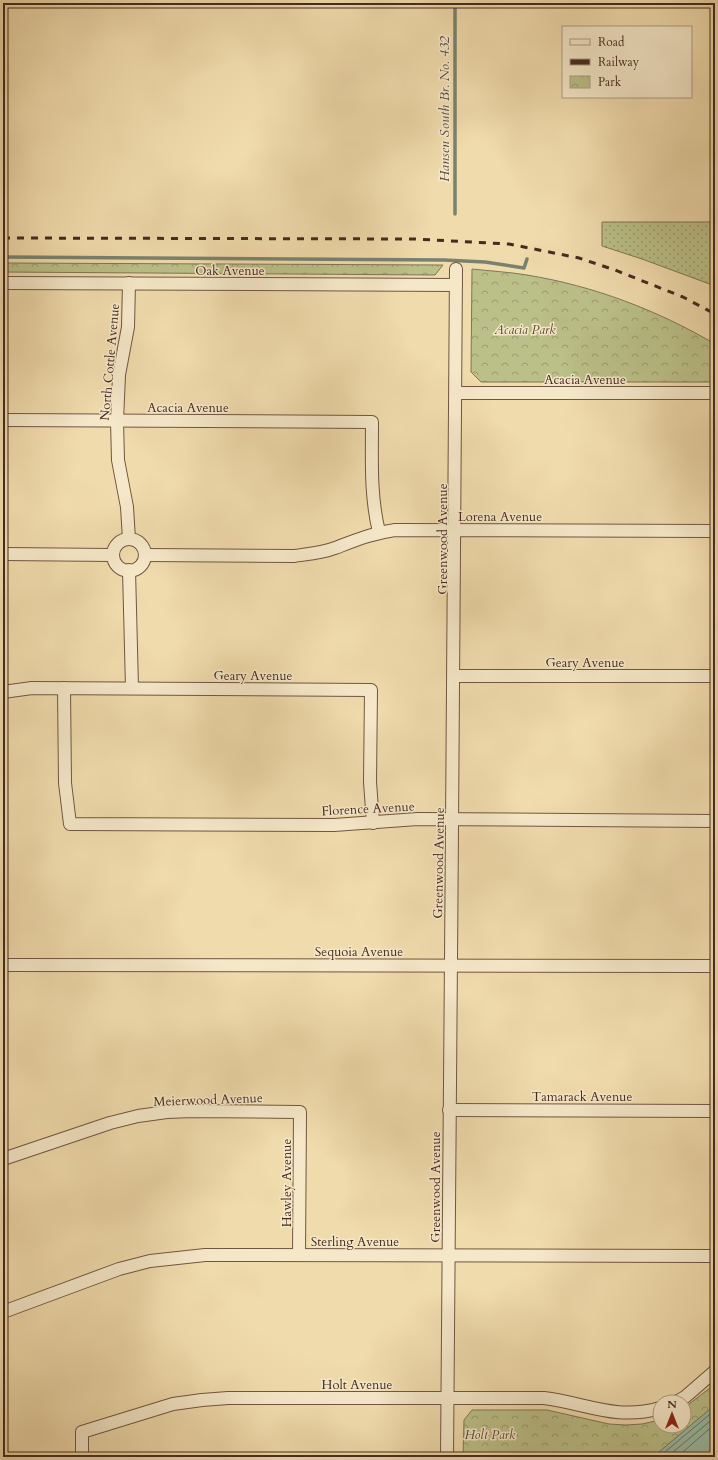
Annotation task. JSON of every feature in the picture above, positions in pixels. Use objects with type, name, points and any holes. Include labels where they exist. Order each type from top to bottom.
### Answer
[{"type":"street","name":"Greenwood Avenue","points":[[447,1457],[450,965],[456,530],[456,269]]},
{"type":"street","name":"Oak Avenue","points":[[3,282],[456,286]]},
{"type":"street","name":"North Cottle Avenue","points":[[129,283],[128,328],[120,375],[117,421],[118,460],[127,508],[129,539]]},
{"type":"street","name":"Acacia Avenue","points":[[456,393],[715,394]]},
{"type":"street","name":"Acacia Avenue","points":[[3,420],[372,422],[372,489],[374,511],[379,532]]},
{"type":"street","name":"Lorena Avenue","points":[[145,555],[294,556],[314,554],[334,549],[364,536],[395,530],[715,531]]},
{"type":"street","points":[[129,539],[138,541],[144,549],[145,555],[142,564],[139,567],[124,570],[116,564],[113,550],[119,542],[129,539]]},
{"type":"street","points":[[3,554],[113,555]]},
{"type":"street","points":[[129,570],[132,688]]},
{"type":"street","name":"Geary Avenue","points":[[454,676],[715,676]]},
{"type":"street","name":"Geary Avenue","points":[[3,692],[32,688],[371,690],[370,782],[373,823]]},
{"type":"street","name":"Florence Avenue","points":[[64,688],[65,783],[70,824],[334,826],[418,819],[715,821]]},
{"type":"street","name":"Sequoia Avenue","points":[[3,966],[715,966]]},
{"type":"street","name":"Tamarack Avenue","points":[[449,1110],[715,1110]]},
{"type":"street","name":"Meierwood Avenue","points":[[3,1159],[110,1123],[138,1116],[167,1112],[193,1111],[300,1112]]},
{"type":"street","name":"Hawley Avenue","points":[[299,1255],[300,1112]]},
{"type":"street","name":"Sterling Avenue","points":[[3,1312],[119,1269],[150,1261],[205,1255],[715,1256]]},
{"type":"street","points":[[689,1394],[715,1372]]},
{"type":"street","name":"Holt Avenue","points":[[82,1457],[82,1432],[173,1404],[202,1400],[228,1398],[544,1398],[609,1412],[640,1413],[652,1410]]},
{"type":"green space","points":[[602,222],[715,222],[715,286],[602,246]]},
{"type":"green space","points":[[3,263],[443,265],[435,275],[3,272]]},
{"type":"green space","name":"Acacia Park","points":[[472,269],[527,275],[576,286],[624,301],[671,320],[715,344],[715,382],[481,382],[471,372]]},
{"type":"green space","name":"Holt Park","points":[[715,1384],[715,1405],[692,1424],[692,1402]]},
{"type":"green space","name":"Holt Park","points":[[472,1410],[547,1410],[609,1424],[642,1424],[652,1422],[652,1434],[680,1434],[653,1457],[463,1457],[464,1420]]},
{"type":"water","points":[[715,1405],[715,1457],[653,1457],[680,1434],[692,1434],[692,1424]]},
{"type":"waterway","name":"Hansen South Br. No. 432","points":[[455,3],[455,214]]},
{"type":"waterway","points":[[3,257],[444,260],[485,262],[524,268],[527,259]]},
{"type":"railway","points":[[3,238],[414,239],[509,244],[579,258],[615,270],[683,297],[715,314]]}]
